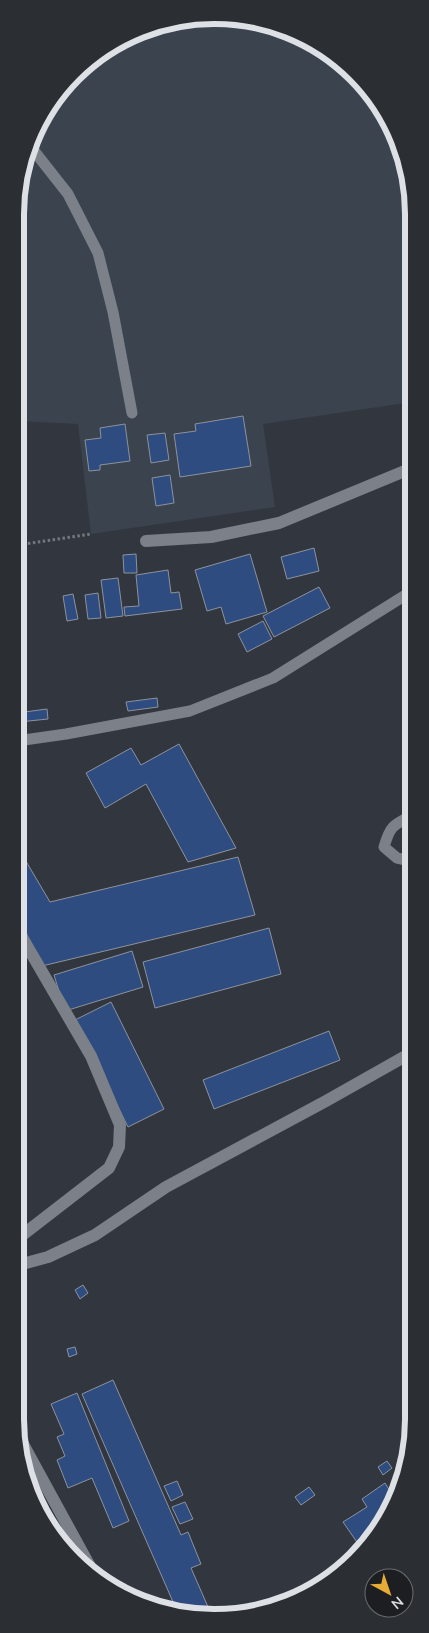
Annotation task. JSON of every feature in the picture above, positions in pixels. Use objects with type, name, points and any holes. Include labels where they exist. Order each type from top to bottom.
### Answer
[{"type":"street","points":[[146,541],[211,537],[280,523],[405,471]]},
{"type":"street","points":[[24,941],[91,1056],[120,1125],[119,1147],[110,1168],[24,1234]]},
{"type":"street","points":[[24,1264],[48,1257],[95,1235],[166,1187],[326,1101],[405,1055]]},
{"type":"street","points":[[26,1449],[88,1561]]},
{"type":"lane","points":[[34,152],[68,194],[98,253],[113,312],[132,413]]},
{"type":"lane","points":[[24,740],[66,734],[190,710],[272,678],[405,595]]},
{"type":"lane","points":[[405,819],[394,824],[387,836],[384,847],[397,858],[405,860]]},
{"type":"path","points":[[24,544],[91,534]]},
{"type":"shaded area","points":[[202,24],[239,25],[276,34],[310,49],[331,63],[366,98],[386,130],[399,165],[405,202],[405,403],[263,424],[275,507],[91,534],[78,424],[24,421],[24,202],[30,165],[49,119],[63,98],[98,63],[130,43],[165,30]]},
{"type":"building","points":[[243,416],[251,466],[180,477],[174,434],[196,431],[195,424]]},
{"type":"building","points":[[125,424],[130,461],[100,465],[100,470],[89,471],[85,440],[101,438],[100,428]]},
{"type":"building","points":[[165,433],[169,460],[151,463],[147,435]]},
{"type":"building","points":[[170,475],[174,503],[156,506],[152,478]]},
{"type":"building","points":[[314,548],[319,571],[287,579],[281,557]]},
{"type":"building","points":[[136,554],[137,573],[124,573],[123,555]]},
{"type":"building","points":[[250,554],[267,612],[226,624],[221,607],[207,611],[195,570]]},
{"type":"building","points":[[168,570],[171,593],[179,592],[182,609],[125,616],[124,607],[139,606],[136,575]]},
{"type":"building","points":[[118,578],[123,616],[106,618],[101,580]]},
{"type":"building","points":[[319,587],[330,608],[274,637],[263,616]]},
{"type":"building","points":[[98,593],[101,618],[88,619],[85,595]]},
{"type":"building","points":[[73,594],[78,619],[67,621],[63,596]]},
{"type":"building","points":[[263,621],[272,639],[247,652],[238,634]]},
{"type":"building","points":[[157,698],[158,707],[128,711],[126,702]]},
{"type":"building","points":[[47,709],[48,719],[24,721],[24,712]]},
{"type":"building","points":[[179,744],[236,848],[188,862],[146,784],[105,808],[86,773],[131,748],[141,765]]},
{"type":"building","points":[[238,857],[255,915],[42,966],[24,929],[24,858],[50,902]]},
{"type":"building","points":[[269,928],[281,974],[155,1008],[143,962]]},
{"type":"building","points":[[132,951],[143,987],[65,1011],[54,975]]},
{"type":"building","points":[[111,1002],[164,1109],[128,1127],[75,1020]]},
{"type":"building","points":[[329,1031],[340,1060],[214,1109],[203,1080]]},
{"type":"building","points":[[83,1285],[88,1293],[80,1299],[75,1290]]},
{"type":"building","points":[[75,1347],[77,1354],[69,1357],[67,1349]]},
{"type":"building","points":[[113,1380],[181,1535],[188,1532],[201,1564],[191,1568],[209,1609],[175,1605],[82,1394]]},
{"type":"building","points":[[77,1393],[129,1521],[113,1528],[92,1478],[68,1488],[57,1460],[65,1456],[57,1437],[64,1434],[51,1404]]},
{"type":"building","points":[[387,1461],[392,1468],[383,1475],[378,1467]]},
{"type":"building","points":[[177,1481],[183,1495],[171,1501],[164,1486]]},
{"type":"building","points":[[385,1483],[390,1491],[391,1490],[380,1514],[358,1544],[343,1522],[367,1507],[362,1499]]},
{"type":"building","points":[[309,1487],[315,1495],[301,1505],[295,1497]]},
{"type":"building","points":[[185,1502],[193,1519],[180,1524],[172,1507]]}]
